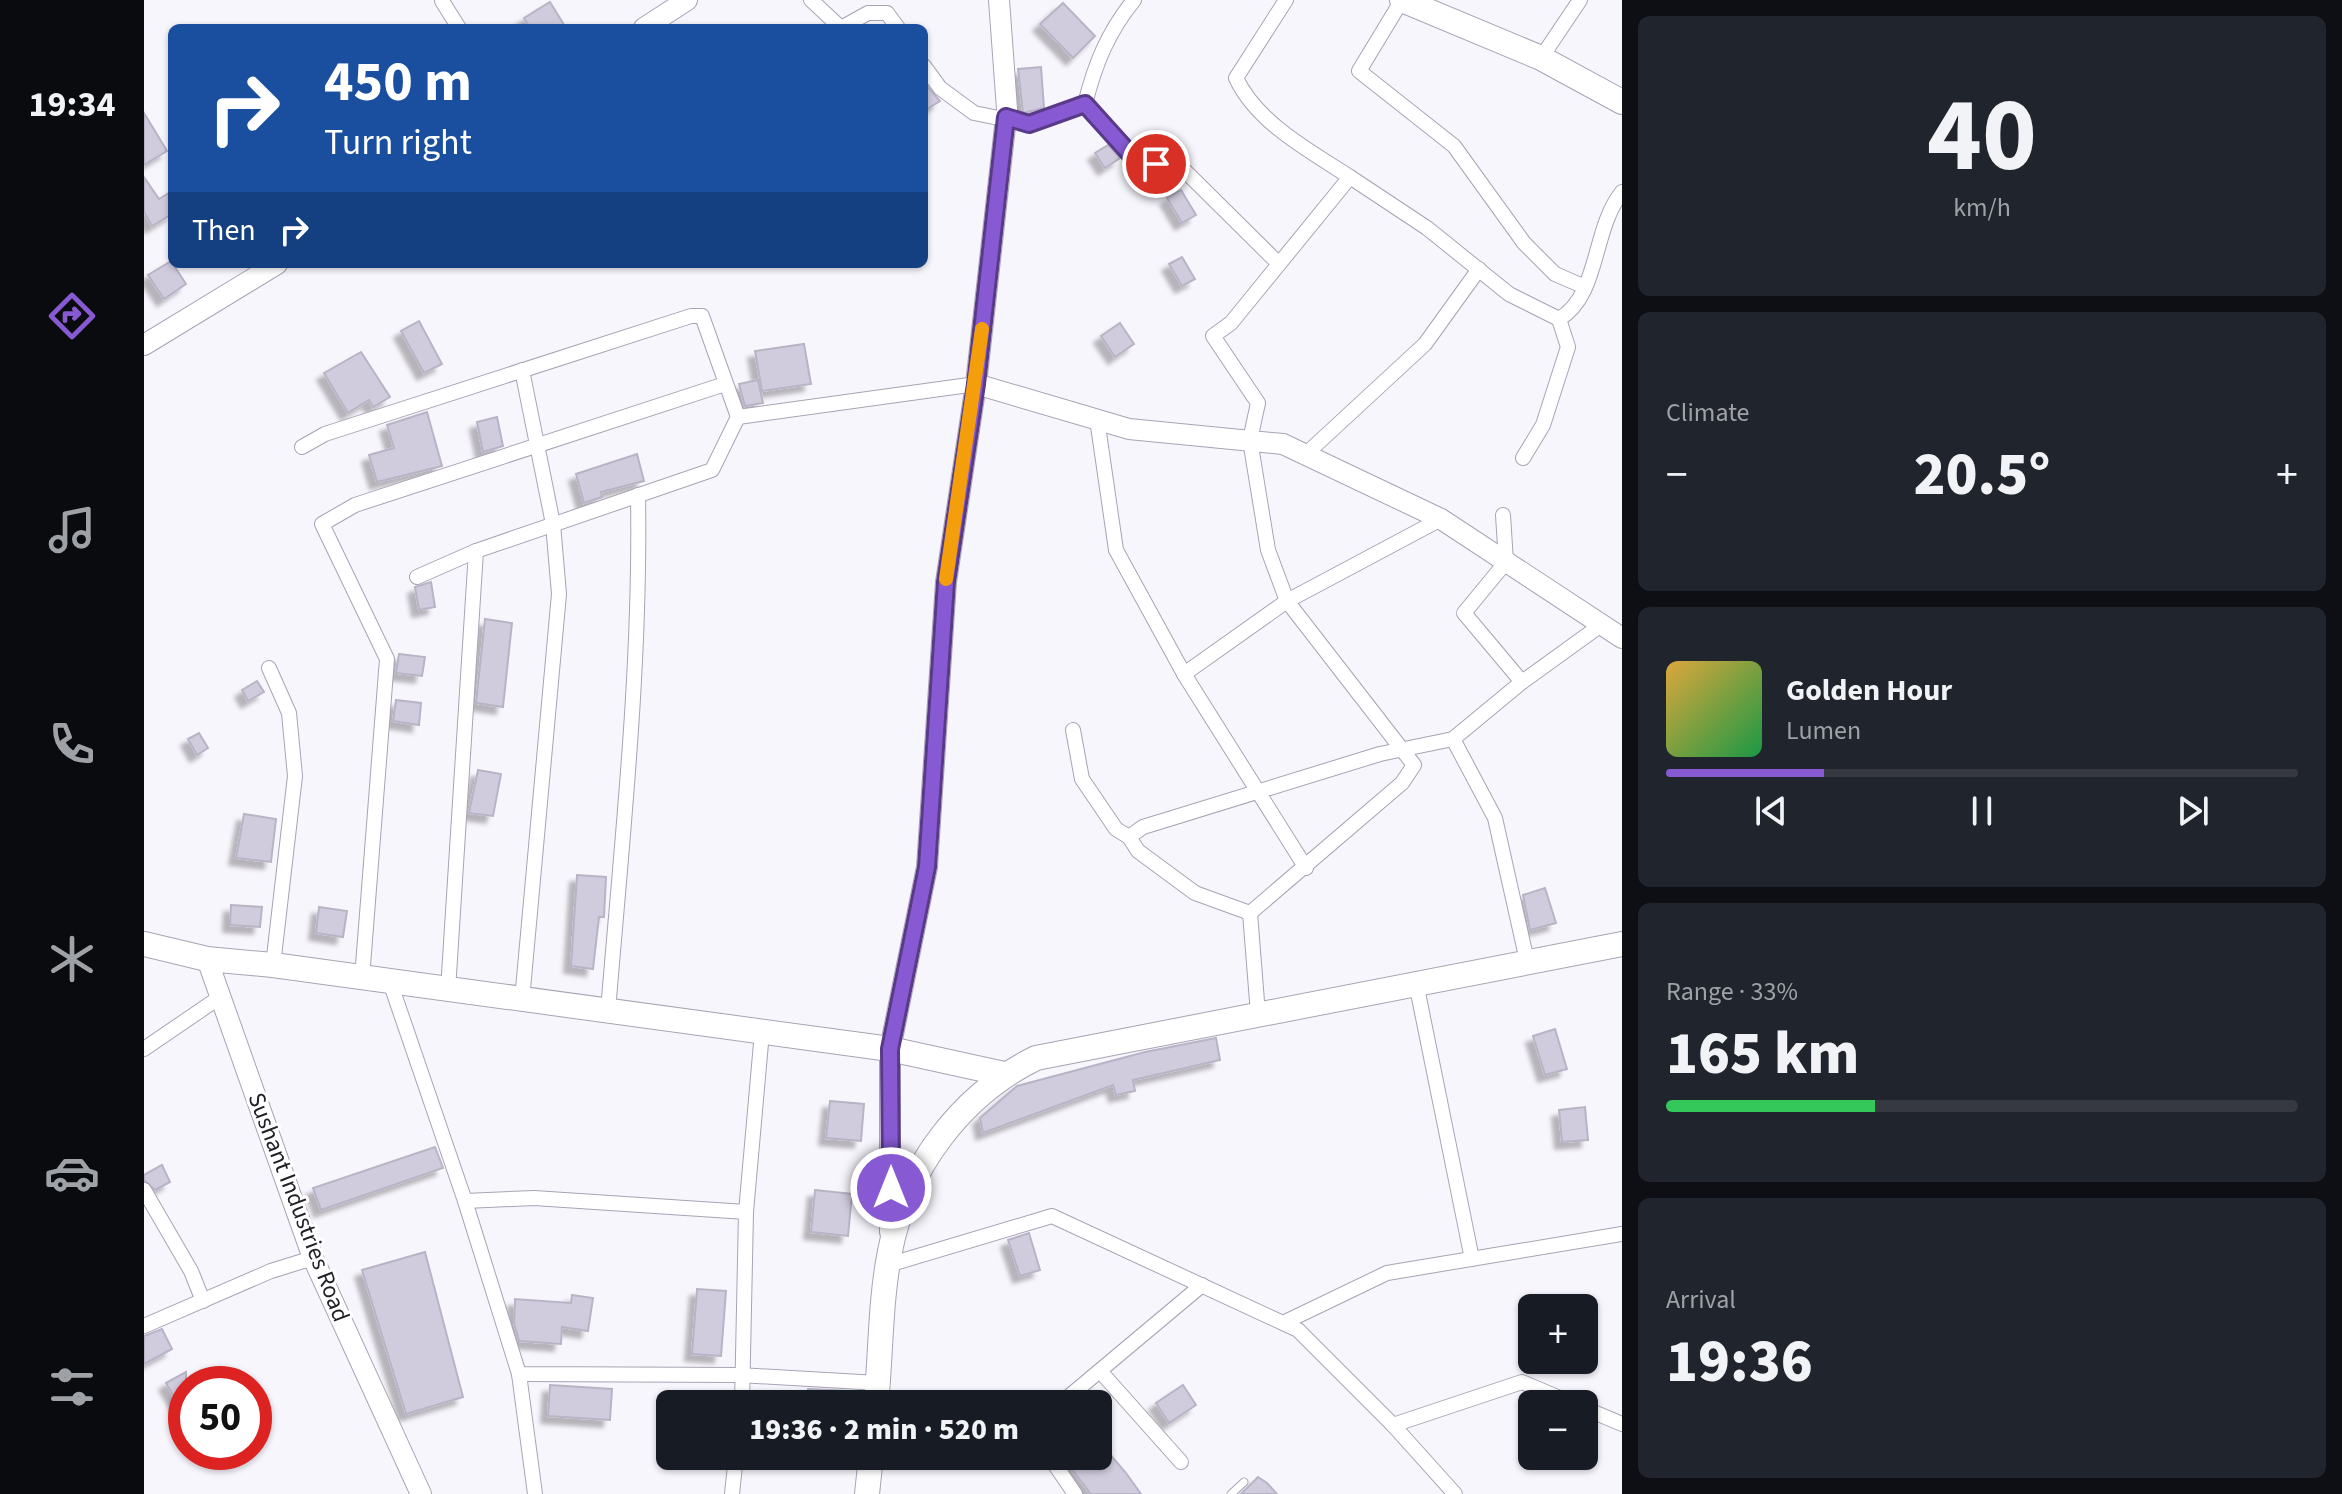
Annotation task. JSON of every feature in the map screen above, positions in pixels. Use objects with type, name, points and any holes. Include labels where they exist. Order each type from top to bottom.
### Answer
[{"type":"main road","points":[[1402,0],[1541,58],[1622,102]]},
{"type":"main road","points":[[144,944],[207,959],[273,965],[890,1049],[1004,1074]]},
{"type":"main road","points":[[877,1390],[889,1258],[905,1195],[965,1106],[1004,1074],[1036,1058],[1622,944]]},
{"type":"main road","points":[[867,1494],[870,1470]]},
{"type":"street","points":[[650,24],[687,0]]},
{"type":"street","points":[[811,0],[837,24]]},
{"type":"street","points":[[999,0],[1006,117],[976,384],[946,582],[927,867],[890,1049],[889,1258],[1052,1216],[1298,1330],[1393,1425],[1455,1494]]},
{"type":"street","points":[[1085,104],[1092,74],[1111,28],[1134,0]]},
{"type":"street","points":[[1286,0],[1236,78],[1246,100],[1302,145],[1427,228],[1509,294],[1559,319],[1568,347],[1543,425],[1523,458]]},
{"type":"street","points":[[1402,0],[1359,71],[1454,146],[1524,243],[1555,274],[1585,287]]},
{"type":"street","points":[[1541,58],[1580,0]]},
{"type":"street","points":[[442,1],[456,24]]},
{"type":"street","points":[[848,24],[868,13],[887,13],[895,24]]},
{"type":"street","points":[[928,72],[940,88],[974,113],[1029,124],[1085,104]]},
{"type":"street","points":[[1085,104],[1140,165],[1181,167],[1279,264]]},
{"type":"street","points":[[1250,913],[1402,783],[1414,765],[1287,601],[1268,550],[1250,440],[1258,403],[1213,336],[1231,323],[1350,177]]},
{"type":"street","points":[[1559,319],[1573,311],[1585,287],[1602,227],[1622,192]]},
{"type":"street","points":[[1306,454],[1425,344],[1479,269]]},
{"type":"street","points":[[144,345],[255,270]]},
{"type":"street","points":[[302,447],[325,434],[691,316],[702,316],[738,417],[712,470],[476,551],[417,577]]},
{"type":"street","points":[[522,370],[553,524],[559,594],[522,1000]]},
{"type":"street","points":[[362,978],[387,659],[322,524],[355,505],[725,384]]},
{"type":"street","points":[[738,417],[976,384],[1129,429],[1283,444],[1441,519],[1622,637]]},
{"type":"street","points":[[1097,419],[1116,550],[1184,674],[1306,868]]},
{"type":"street","points":[[608,1011],[634,693],[640,586],[638,495]]},
{"type":"street","points":[[1503,515],[1506,562],[1464,613],[1522,682]]},
{"type":"street","points":[[1184,674],[1287,601],[1441,519]]},
{"type":"street","points":[[448,990],[476,551]]},
{"type":"street","points":[[1129,837],[1143,827],[1380,754],[1403,752],[1453,739],[1522,682],[1601,625]]},
{"type":"street","points":[[269,668],[289,713],[295,776],[273,965]]},
{"type":"street","points":[[1073,730],[1082,779],[1116,829],[1129,837],[1138,851],[1195,893],[1250,913]]},
{"type":"street","points":[[1453,739],[1495,818],[1527,961]]},
{"type":"street","points":[[1250,913],[1258,1014]]},
{"type":"street","name":"Sushant Industries Road","points":[[207,959],[313,1258],[421,1494]]},
{"type":"street","points":[[390,982],[465,1201],[519,1374],[535,1494]]},
{"type":"street","points":[[1416,983],[1472,1259]]},
{"type":"street","points":[[144,1049],[220,997]]},
{"type":"street","points":[[743,1390],[746,1212],[762,1032]]},
{"type":"street","points":[[144,1190],[191,1271],[203,1301]]},
{"type":"street","points":[[465,1201],[534,1198],[746,1212]]},
{"type":"street","points":[[1283,1323],[1387,1273],[1622,1234]]},
{"type":"street","points":[[144,1326],[271,1271],[313,1258]]},
{"type":"street","points":[[1077,1390],[1202,1285]]},
{"type":"street","points":[[1100,1371],[1181,1462]]},
{"type":"street","points":[[519,1374],[745,1375],[849,1390]]},
{"type":"street","points":[[1393,1425],[1522,1382],[1541,1390]]},
{"type":"street","points":[[1598,1414],[1622,1424]]},
{"type":"street","points":[[732,1494],[735,1470]]},
{"type":"street","points":[[1059,1470],[1075,1494]]},
{"type":"lane","points":[[1231,1494],[1244,1482]]},
{"type":"building","points":[[550,2],[564,24],[528,24],[524,18]]},
{"type":"building","points":[[1063,3],[1095,36],[1073,58],[1040,24]]},
{"type":"building","points":[[1041,67],[1044,108],[1023,113],[1018,69]]},
{"type":"building","points":[[928,88],[940,101],[928,108]]},
{"type":"building","points":[[144,113],[167,151],[144,165]]},
{"type":"building","points":[[1108,145],[1120,158],[1105,168],[1095,153]]},
{"type":"building","points":[[144,177],[159,199],[168,193],[168,216],[152,226],[144,212]]},
{"type":"building","points":[[1181,190],[1196,215],[1182,223],[1167,198]]},
{"type":"building","points":[[1182,257],[1195,279],[1182,286],[1169,264]]},
{"type":"building","points":[[168,263],[168,268],[176,268],[186,284],[164,299],[148,275]]},
{"type":"building","points":[[419,321],[442,364],[424,373],[401,331]]},
{"type":"building","points":[[1120,323],[1134,344],[1115,357],[1101,336]]},
{"type":"building","points":[[804,344],[811,384],[762,391],[755,351]]},
{"type":"building","points":[[361,352],[390,397],[373,407],[369,400],[348,413],[324,373]]},
{"type":"building","points":[[758,380],[763,403],[745,406],[739,384]]},
{"type":"building","points":[[427,412],[442,466],[377,482],[369,455],[394,448],[387,425]]},
{"type":"building","points":[[497,417],[503,446],[483,452],[477,422]]},
{"type":"building","points":[[637,454],[644,481],[601,492],[602,497],[584,503],[576,474]]},
{"type":"building","points":[[431,582],[435,607],[419,610],[415,587]]},
{"type":"building","points":[[485,619],[512,623],[503,707],[476,703]]},
{"type":"building","points":[[399,654],[425,657],[422,676],[396,673]]},
{"type":"building","points":[[257,681],[264,692],[248,701],[242,690]]},
{"type":"building","points":[[396,700],[421,703],[419,725],[393,721]]},
{"type":"building","points":[[199,733],[208,748],[197,755],[188,739]]},
{"type":"building","points":[[478,770],[501,774],[493,816],[469,813]]},
{"type":"building","points":[[244,814],[276,819],[271,862],[236,858]]},
{"type":"building","points":[[577,875],[606,877],[604,917],[599,917],[593,969],[571,966]]},
{"type":"building","points":[[1545,888],[1556,923],[1530,930],[1523,895]]},
{"type":"building","points":[[231,905],[262,907],[260,927],[230,925]]},
{"type":"building","points":[[319,907],[347,911],[343,937],[316,933]]},
{"type":"building","points":[[1555,1029],[1567,1069],[1545,1075],[1533,1036]]},
{"type":"building","points":[[1216,1038],[1220,1060],[1133,1080],[1135,1091],[1116,1095],[1113,1085],[983,1133],[980,1118],[1017,1086],[1145,1052]]},
{"type":"building","points":[[830,1101],[864,1104],[861,1141],[826,1138]]},
{"type":"building","points":[[1585,1107],[1588,1140],[1562,1142],[1559,1110]]},
{"type":"building","points":[[435,1147],[443,1168],[321,1210],[313,1188]]},
{"type":"building","points":[[162,1165],[170,1182],[155,1190],[144,1180],[144,1175]]},
{"type":"building","points":[[815,1190],[852,1194],[848,1236],[811,1232]]},
{"type":"building","points":[[1029,1233],[1040,1270],[1020,1276],[1008,1240]]},
{"type":"building","points":[[425,1252],[463,1397],[406,1414],[362,1270]]},
{"type":"building","points":[[697,1289],[726,1291],[721,1356],[692,1354]]},
{"type":"building","points":[[572,1295],[593,1298],[588,1331],[562,1327],[561,1344],[519,1341],[514,1323],[515,1299],[571,1303]]},
{"type":"building","points":[[162,1329],[172,1349],[144,1364],[144,1336]]},
{"type":"building","points":[[550,1385],[612,1389],[610,1420],[548,1416]]},
{"type":"building","points":[[1183,1385],[1196,1405],[1169,1423],[1156,1403]]},
{"type":"building","points":[[1112,1456],[1141,1494],[1091,1494],[1072,1470],[1112,1470]]},
{"type":"building","points":[[1258,1477],[1267,1483],[1277,1494],[1241,1494]]},
{"type":"slow traffic","points":[[946,579],[982,329]]},
{"type":"route","points":[[891,1188],[890,1049],[927,867],[946,582],[976,384],[1006,117],[1029,124],[1085,104],[1140,165],[1156,164]]}]
